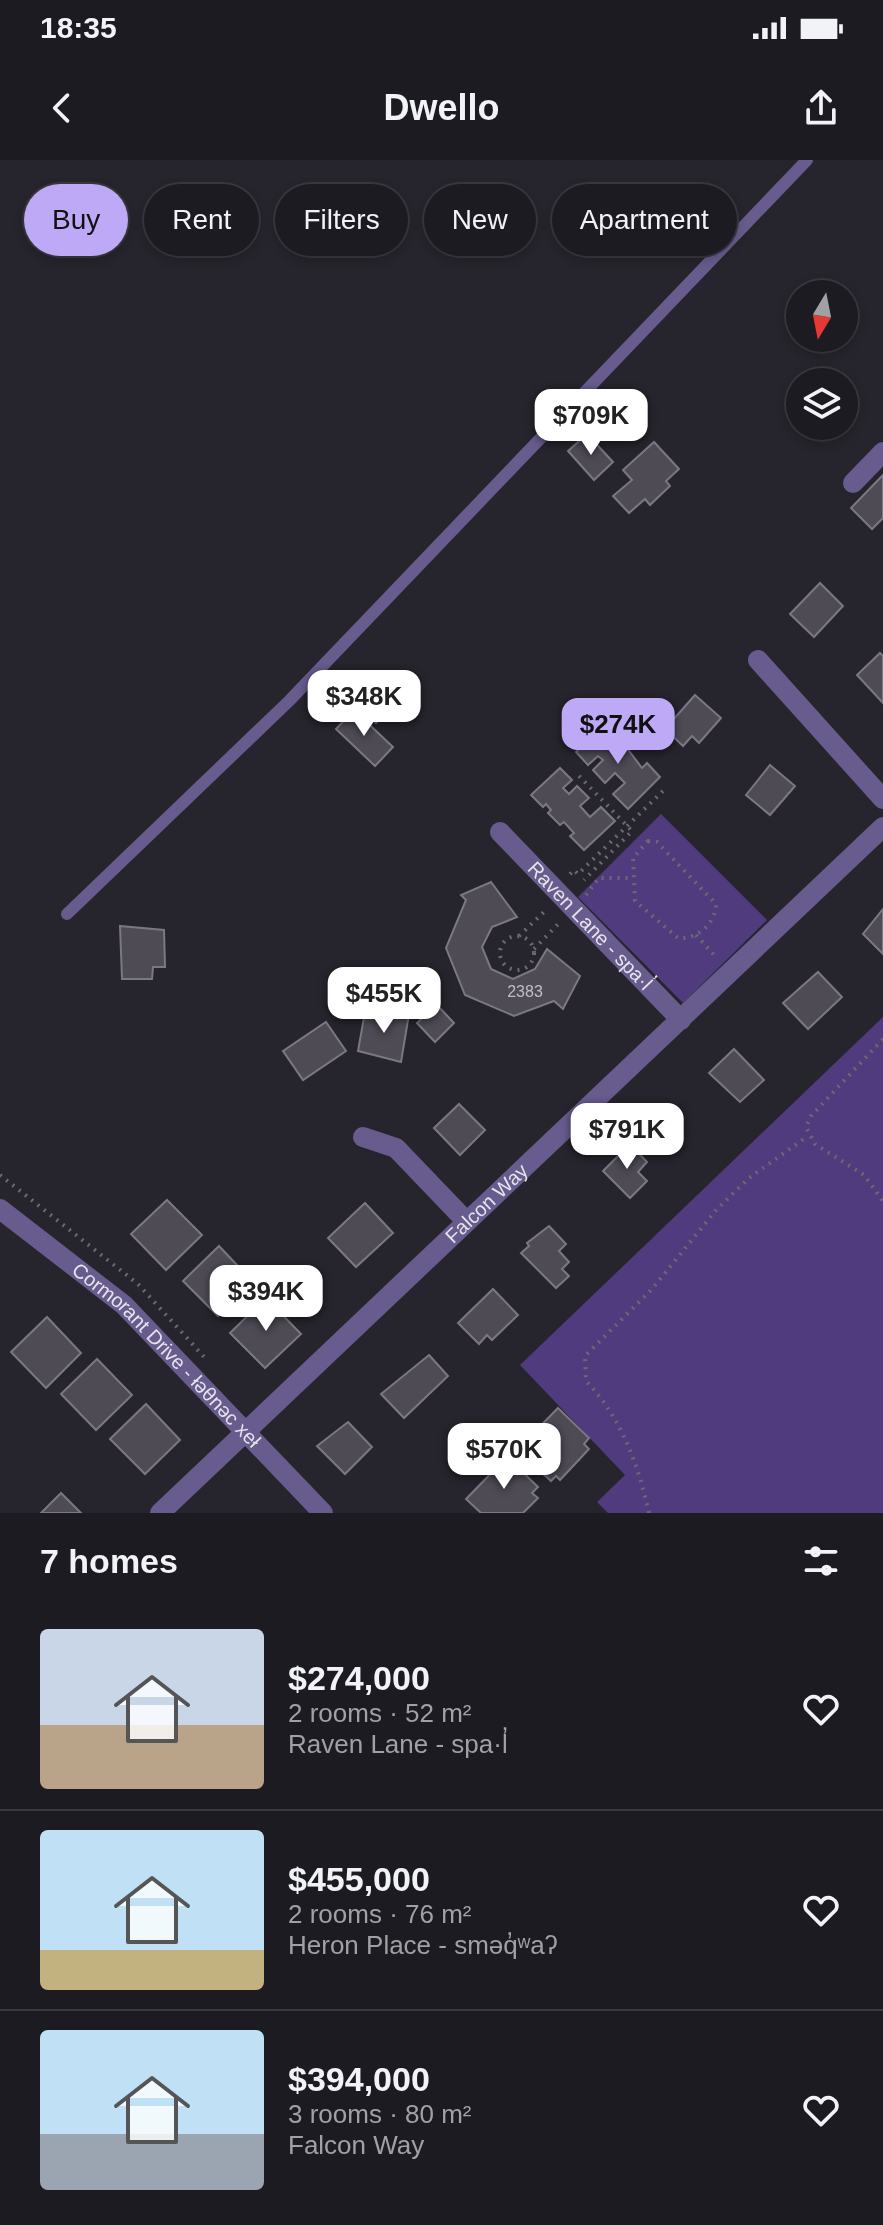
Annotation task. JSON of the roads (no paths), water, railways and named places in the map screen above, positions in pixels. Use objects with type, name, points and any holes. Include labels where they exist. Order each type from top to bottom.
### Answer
[{"type":"street","points":[[853,483],[883,452]]},
{"type":"street","points":[[758,660],[883,799]]},
{"type":"street","name":"Falcon Way","points":[[160,1513],[883,827]]},
{"type":"street","name":"Raven Lane - spa·l̓","points":[[500,832],[681,1020]]},
{"type":"street","points":[[363,1137],[396,1148],[466,1221]]},
{"type":"street","name":"Cormorant Drive - łəθnəc xeł","points":[[0,1209],[124,1305],[323,1513]]},
{"type":"lane","points":[[67,914],[289,701],[807,160]]}]
